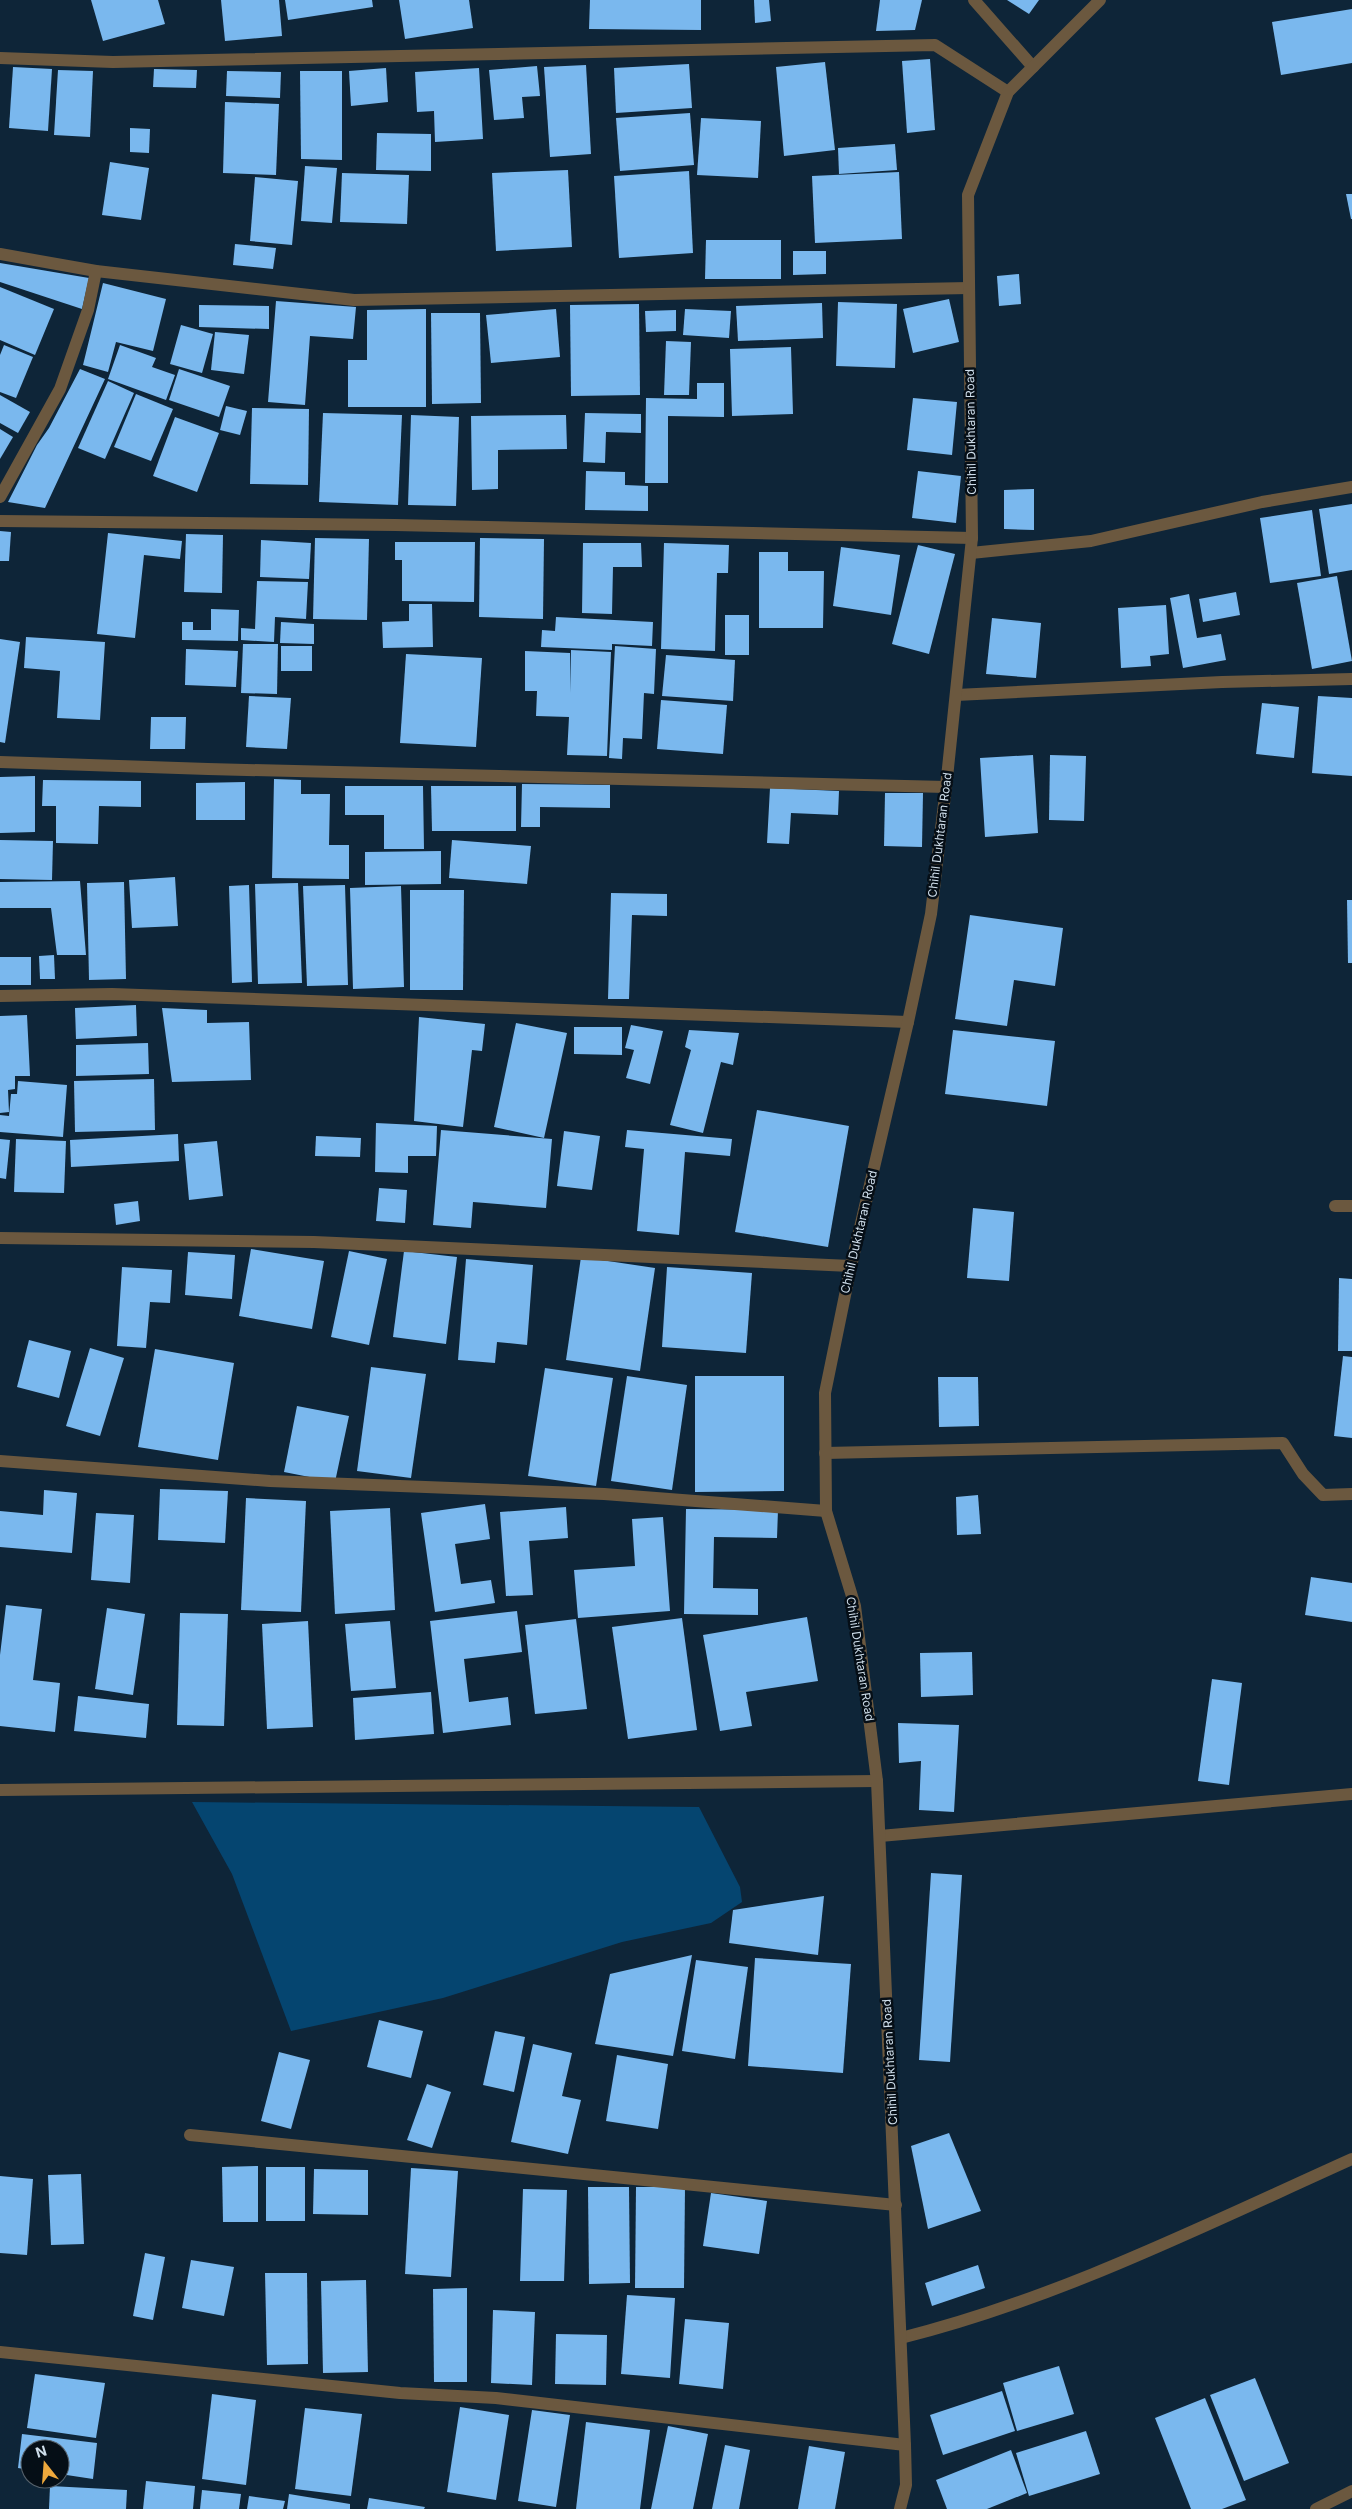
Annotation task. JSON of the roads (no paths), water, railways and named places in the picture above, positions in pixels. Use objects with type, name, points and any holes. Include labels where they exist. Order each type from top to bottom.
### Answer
[{"type":"street","points":[[974,0],[1033,67]]},
{"type":"street","name":"Chihil Dukhtaran Road","points":[[900,2509],[906,2485],[905,2445],[878,1781],[855,1606],[826,1511],[824,1393],[931,914],[972,538],[968,195],[1008,92],[1100,0]]},
{"type":"street","points":[[0,58],[113,62],[935,45],[1008,92]]},
{"type":"street","points":[[0,254],[96,271],[354,300],[969,288]]},
{"type":"street","points":[[0,497],[60,389],[88,310],[96,271]]},
{"type":"street","points":[[971,553],[1091,540],[1262,502],[1352,487]]},
{"type":"street","points":[[0,521],[405,526],[972,538]]},
{"type":"street","points":[[956,695],[1222,682],[1352,679]]},
{"type":"street","points":[[0,762],[208,770],[946,786]]},
{"type":"street","points":[[0,996],[112,994],[908,1022]]},
{"type":"street","points":[[1334,1206],[1352,1206]]},
{"type":"street","points":[[0,1238],[314,1242],[851,1266]]},
{"type":"street","points":[[825,1452],[1283,1443],[1303,1474],[1323,1494],[1352,1494]]},
{"type":"street","points":[[0,1461],[270,1481],[604,1494],[826,1511]]},
{"type":"street","points":[[0,1790],[878,1781]]},
{"type":"street","points":[[880,1836],[1352,1794]]},
{"type":"street","points":[[190,2135],[896,2205]]},
{"type":"street","points":[[901,2338],[957,2324],[1127,2260],[1352,2159]]},
{"type":"street","points":[[0,2352],[400,2393],[496,2398],[905,2445]]},
{"type":"street","points":[[1316,2509],[1352,2491]]}]
